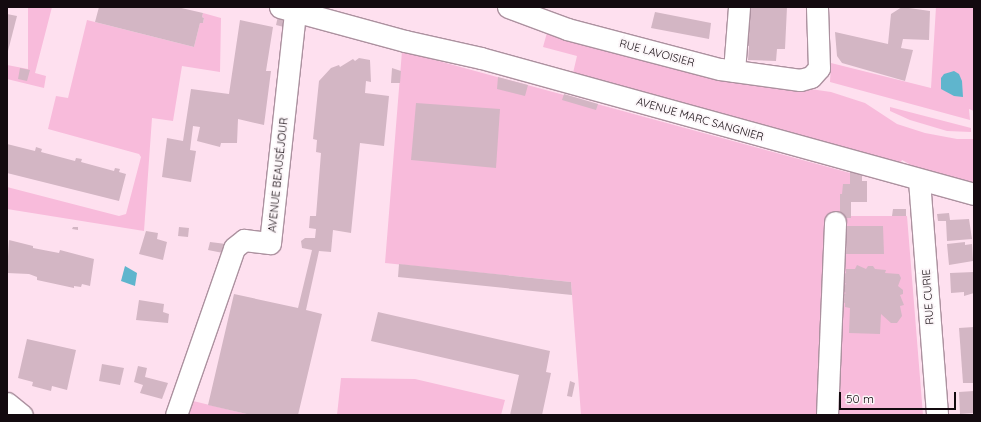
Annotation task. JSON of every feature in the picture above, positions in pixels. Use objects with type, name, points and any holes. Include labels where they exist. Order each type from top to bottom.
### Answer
[{"type":"street","name":"AVENUE MARC SANGNIER","points":[[320,7],[428,37],[481,58]]},
{"type":"street","name":"RUE LAVOISIER","points":[[508,7],[567,29],[734,71],[800,80],[811,77],[819,68],[817,7]]},
{"type":"street","points":[[734,71],[739,7]]},
{"type":"street","name":"AVENUE MARC SANGNIER","points":[[287,9],[405,41],[481,58],[974,194]]},
{"type":"street","name":"AVENUE BEAUSÉJOUR","points":[[176,415],[234,248],[244,240],[270,243],[287,9]]},
{"type":"street","name":"RUE CURIE","points":[[919,180],[937,415]]},
{"type":"street","points":[[827,415],[835,222]]},
{"type":"street","points":[[7,403],[22,415]]},
{"type":"shaded area","points":[[28,7],[52,7],[35,73],[46,76],[44,88],[7,79],[7,65],[28,69]]},
{"type":"shaded area","points":[[936,7],[974,7],[974,111],[969,109],[970,120],[830,82],[831,63],[931,88]]},
{"type":"shaded area","points":[[203,13],[221,18],[220,72],[182,66],[173,121],[152,118],[144,231],[7,209],[7,187],[119,216],[126,214],[141,157],[139,154],[48,129],[56,96],[68,98],[87,20],[194,47],[200,23],[203,23]]},
{"type":"shaded area","points":[[548,29],[755,81],[831,92],[865,103],[897,124],[925,133],[957,139],[974,139],[974,184],[918,169],[902,160],[900,164],[573,73],[577,56],[543,47]]},
{"type":"shaded area","points":[[402,51],[850,173],[851,216],[907,216],[923,415],[581,415],[571,282],[385,263]]},
{"type":"shaded area","points":[[890,107],[971,128],[971,132],[947,131],[910,120],[890,111]]},
{"type":"shaded area","points":[[341,378],[415,379],[505,400],[501,415],[337,415]]},
{"type":"shaded area","points":[[189,400],[251,415],[185,415]]},
{"type":"water","points":[[954,71],[959,74],[962,81],[963,97],[954,96],[941,89],[941,78],[944,74]]},
{"type":"water","points":[[125,266],[137,273],[135,286],[121,281]]},
{"type":"building","points":[[99,7],[177,7],[203,13],[202,17],[204,18],[203,23],[200,23],[194,47],[95,22]]},
{"type":"building","points":[[747,7],[787,7],[785,49],[777,49],[776,61],[748,60],[749,46],[745,46]]},
{"type":"building","points":[[902,7],[930,11],[929,40],[903,39],[901,48],[913,50],[905,81],[842,63],[837,56],[835,32],[888,44],[891,14]]},
{"type":"building","points":[[655,12],[711,23],[709,39],[651,28]]},
{"type":"building","points":[[7,14],[17,16],[8,51],[7,51]]},
{"type":"building","points":[[278,16],[289,18],[288,28],[276,25]]},
{"type":"building","points":[[240,20],[273,27],[266,71],[271,71],[264,125],[238,119],[237,143],[221,143],[220,147],[197,141],[200,127],[193,126],[190,150],[196,151],[191,182],[162,177],[167,138],[183,141],[191,89],[229,94]]},
{"type":"building","points":[[359,58],[370,60],[371,82],[366,81],[365,93],[389,96],[384,146],[360,143],[351,233],[333,230],[331,252],[319,251],[306,310],[322,314],[298,415],[251,415],[208,405],[234,294],[298,308],[312,250],[302,248],[301,241],[305,238],[315,238],[316,229],[309,228],[310,216],[316,216],[321,153],[316,152],[317,140],[313,139],[319,81],[331,68],[339,65],[340,67],[353,59],[355,61]]},
{"type":"building","points":[[20,68],[30,70],[27,81],[18,79]]},
{"type":"building","points":[[392,68],[401,71],[400,83],[391,83]]},
{"type":"building","points":[[498,77],[528,85],[525,96],[497,89]]},
{"type":"building","points":[[564,94],[598,104],[596,110],[562,100]]},
{"type":"building","points":[[416,103],[500,109],[496,168],[411,160]]},
{"type":"building","points":[[7,144],[35,151],[36,147],[42,149],[41,152],[75,161],[76,158],[82,159],[81,162],[114,171],[115,168],[120,169],[119,172],[126,174],[119,201],[7,173]]},
{"type":"building","points":[[850,171],[862,175],[862,181],[867,181],[867,202],[851,202],[851,218],[840,218],[840,194],[842,194],[843,184],[850,184]]},
{"type":"building","points":[[893,209],[906,209],[906,216],[892,216]]},
{"type":"building","points":[[949,213],[950,220],[969,219],[972,239],[947,241],[946,221],[938,221],[937,214]]},
{"type":"building","points":[[844,226],[883,226],[884,254],[845,254]]},
{"type":"building","points":[[73,227],[78,227],[78,230],[72,229]]},
{"type":"building","points":[[179,227],[189,228],[188,237],[178,236]]},
{"type":"building","points":[[146,231],[158,233],[157,239],[167,242],[163,260],[139,254]]},
{"type":"building","points":[[9,240],[33,246],[33,248],[59,253],[60,250],[94,259],[90,286],[82,284],[81,287],[74,286],[74,288],[37,280],[37,277],[29,274],[7,273]]},
{"type":"building","points":[[210,242],[226,244],[223,253],[208,250]]},
{"type":"building","points":[[965,242],[965,245],[972,244],[973,261],[949,265],[947,244]]},
{"type":"building","points":[[399,264],[571,282],[572,295],[398,277]]},
{"type":"building","points":[[857,265],[866,269],[868,266],[873,266],[875,269],[886,270],[885,273],[899,274],[901,278],[898,286],[903,290],[903,294],[900,295],[904,305],[900,306],[902,316],[897,323],[891,323],[881,314],[880,334],[849,333],[850,308],[845,307],[845,303],[842,302],[841,296],[846,293],[842,291],[842,286],[846,284],[842,280],[842,275],[846,273],[846,269],[855,269]]},
{"type":"building","points":[[974,272],[974,293],[964,296],[964,292],[951,293],[950,273]]},
{"type":"building","points":[[139,300],[164,304],[163,312],[169,314],[168,323],[136,320]]},
{"type":"building","points":[[378,312],[550,351],[546,372],[551,373],[542,415],[510,415],[519,375],[371,341]]},
{"type":"building","points":[[974,327],[974,383],[963,383],[959,328]]},
{"type":"building","points":[[27,339],[76,350],[67,390],[52,386],[51,391],[32,386],[33,382],[18,378]]},
{"type":"building","points":[[102,364],[124,368],[120,385],[99,381]]},
{"type":"building","points":[[138,366],[147,368],[145,377],[168,383],[162,399],[140,393],[143,385],[134,382]]},
{"type":"building","points":[[570,381],[575,383],[572,397],[567,396]]},
{"type":"building","points":[[974,391],[974,413],[960,414],[959,392]]}]
